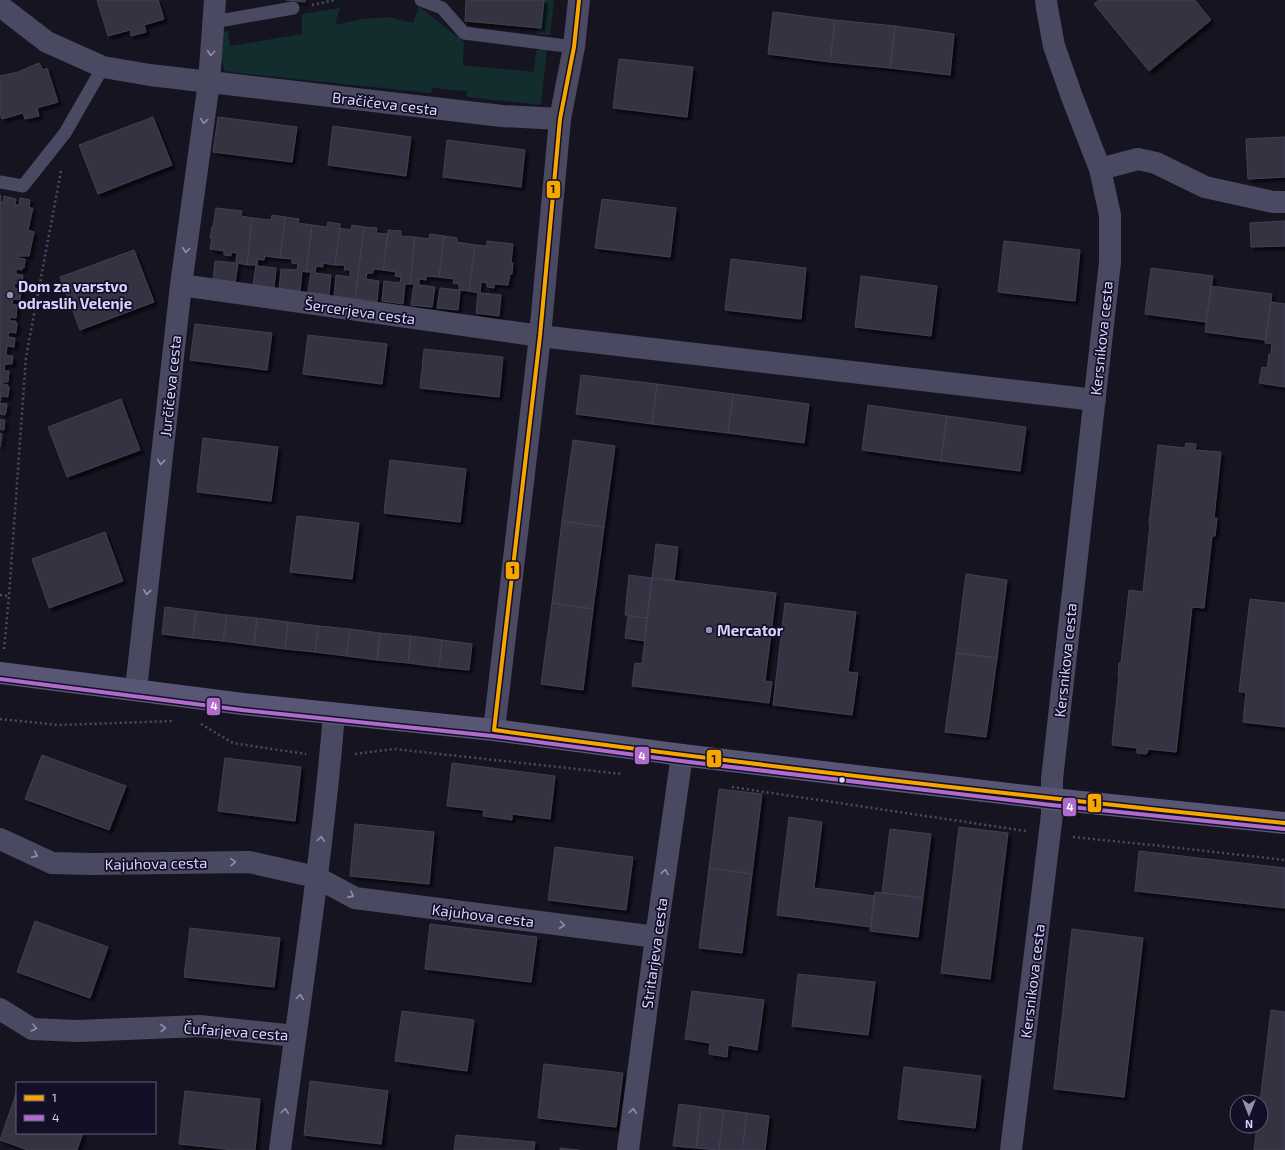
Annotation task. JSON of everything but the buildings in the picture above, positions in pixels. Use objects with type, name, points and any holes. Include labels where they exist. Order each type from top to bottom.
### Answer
[{"type":"main road","points":[[0,672],[243,704],[494,730],[682,755],[1052,799],[1285,823]]},
{"type":"street","points":[[209,82],[215,0]]},
{"type":"street","points":[[494,730],[540,336],[560,119],[574,47],[579,0]]},
{"type":"street","name":"Kersnikova cesta","points":[[1012,1150],[1050,835],[1052,814],[1052,779],[1110,262],[1110,215],[1100,169],[1054,46],[1046,0]]},
{"type":"street","name":"Bračičeva cesta","points":[[0,6],[47,42],[103,67],[150,75],[502,116],[560,119]]},
{"type":"street","name":"Jurčičeva cesta","points":[[136,689],[182,285],[209,82]]},
{"type":"street","points":[[1100,169],[1138,159],[1156,163],[1205,187],[1273,202],[1285,202]]},
{"type":"street","name":"Šercerjeva cesta","points":[[182,285],[540,336],[1095,400]]},
{"type":"street","points":[[316,877],[334,714]]},
{"type":"street","name":"Stritarjeva cesta","points":[[628,1150],[656,936],[682,755]]},
{"type":"street","name":"Kajuhova cesta","points":[[0,839],[52,863],[92,864],[249,862],[316,877],[356,898],[656,936]]},
{"type":"street","name":"Čufarjeva cesta","points":[[0,1009],[32,1029],[78,1031],[200,1026],[295,1036],[316,877]]},
{"type":"street","points":[[280,1150],[295,1036]]},
{"type":"lane","points":[[421,0],[442,8],[464,33],[574,47]]},
{"type":"lane","points":[[213,22],[293,8]]},
{"type":"lane","points":[[0,182],[23,186],[65,133],[103,67]]},
{"type":"path","points":[[293,8],[335,0]]},
{"type":"path","points":[[4,649],[26,357],[60,181],[65,133]]},
{"type":"path","points":[[0,595],[9,596]]},
{"type":"path","points":[[0,719],[58,725],[180,721]]},
{"type":"path","points":[[195,720],[233,743],[330,758],[394,748],[624,774]]},
{"type":"path","points":[[727,787],[1050,835],[1285,860]]},
{"type":"green space","points":[[544,0],[554,0],[550,35],[537,34],[537,27]]},
{"type":"green space","points":[[419,6],[464,42],[463,65],[534,72],[536,51],[547,48],[541,105],[467,97],[467,91],[432,88],[431,93],[238,73],[224,71],[223,62],[217,60],[219,33],[228,31],[230,46],[302,34],[302,14],[340,8],[335,25],[362,19],[388,17],[413,23]]},
{"type":"transit line","name":"1","points":[[579,0],[574,47],[560,119],[540,336],[494,730],[889,780],[1285,823]]},
{"type":"transit line","name":"4","points":[[0,679],[242,710],[493,736],[681,761],[1051,805],[1284,829]]},
{"type":"place","name":"Dom za varstvo odraslih Velenje","points":[[10,295]]},
{"type":"place","name":"Mercator","points":[[709,630]]}]
